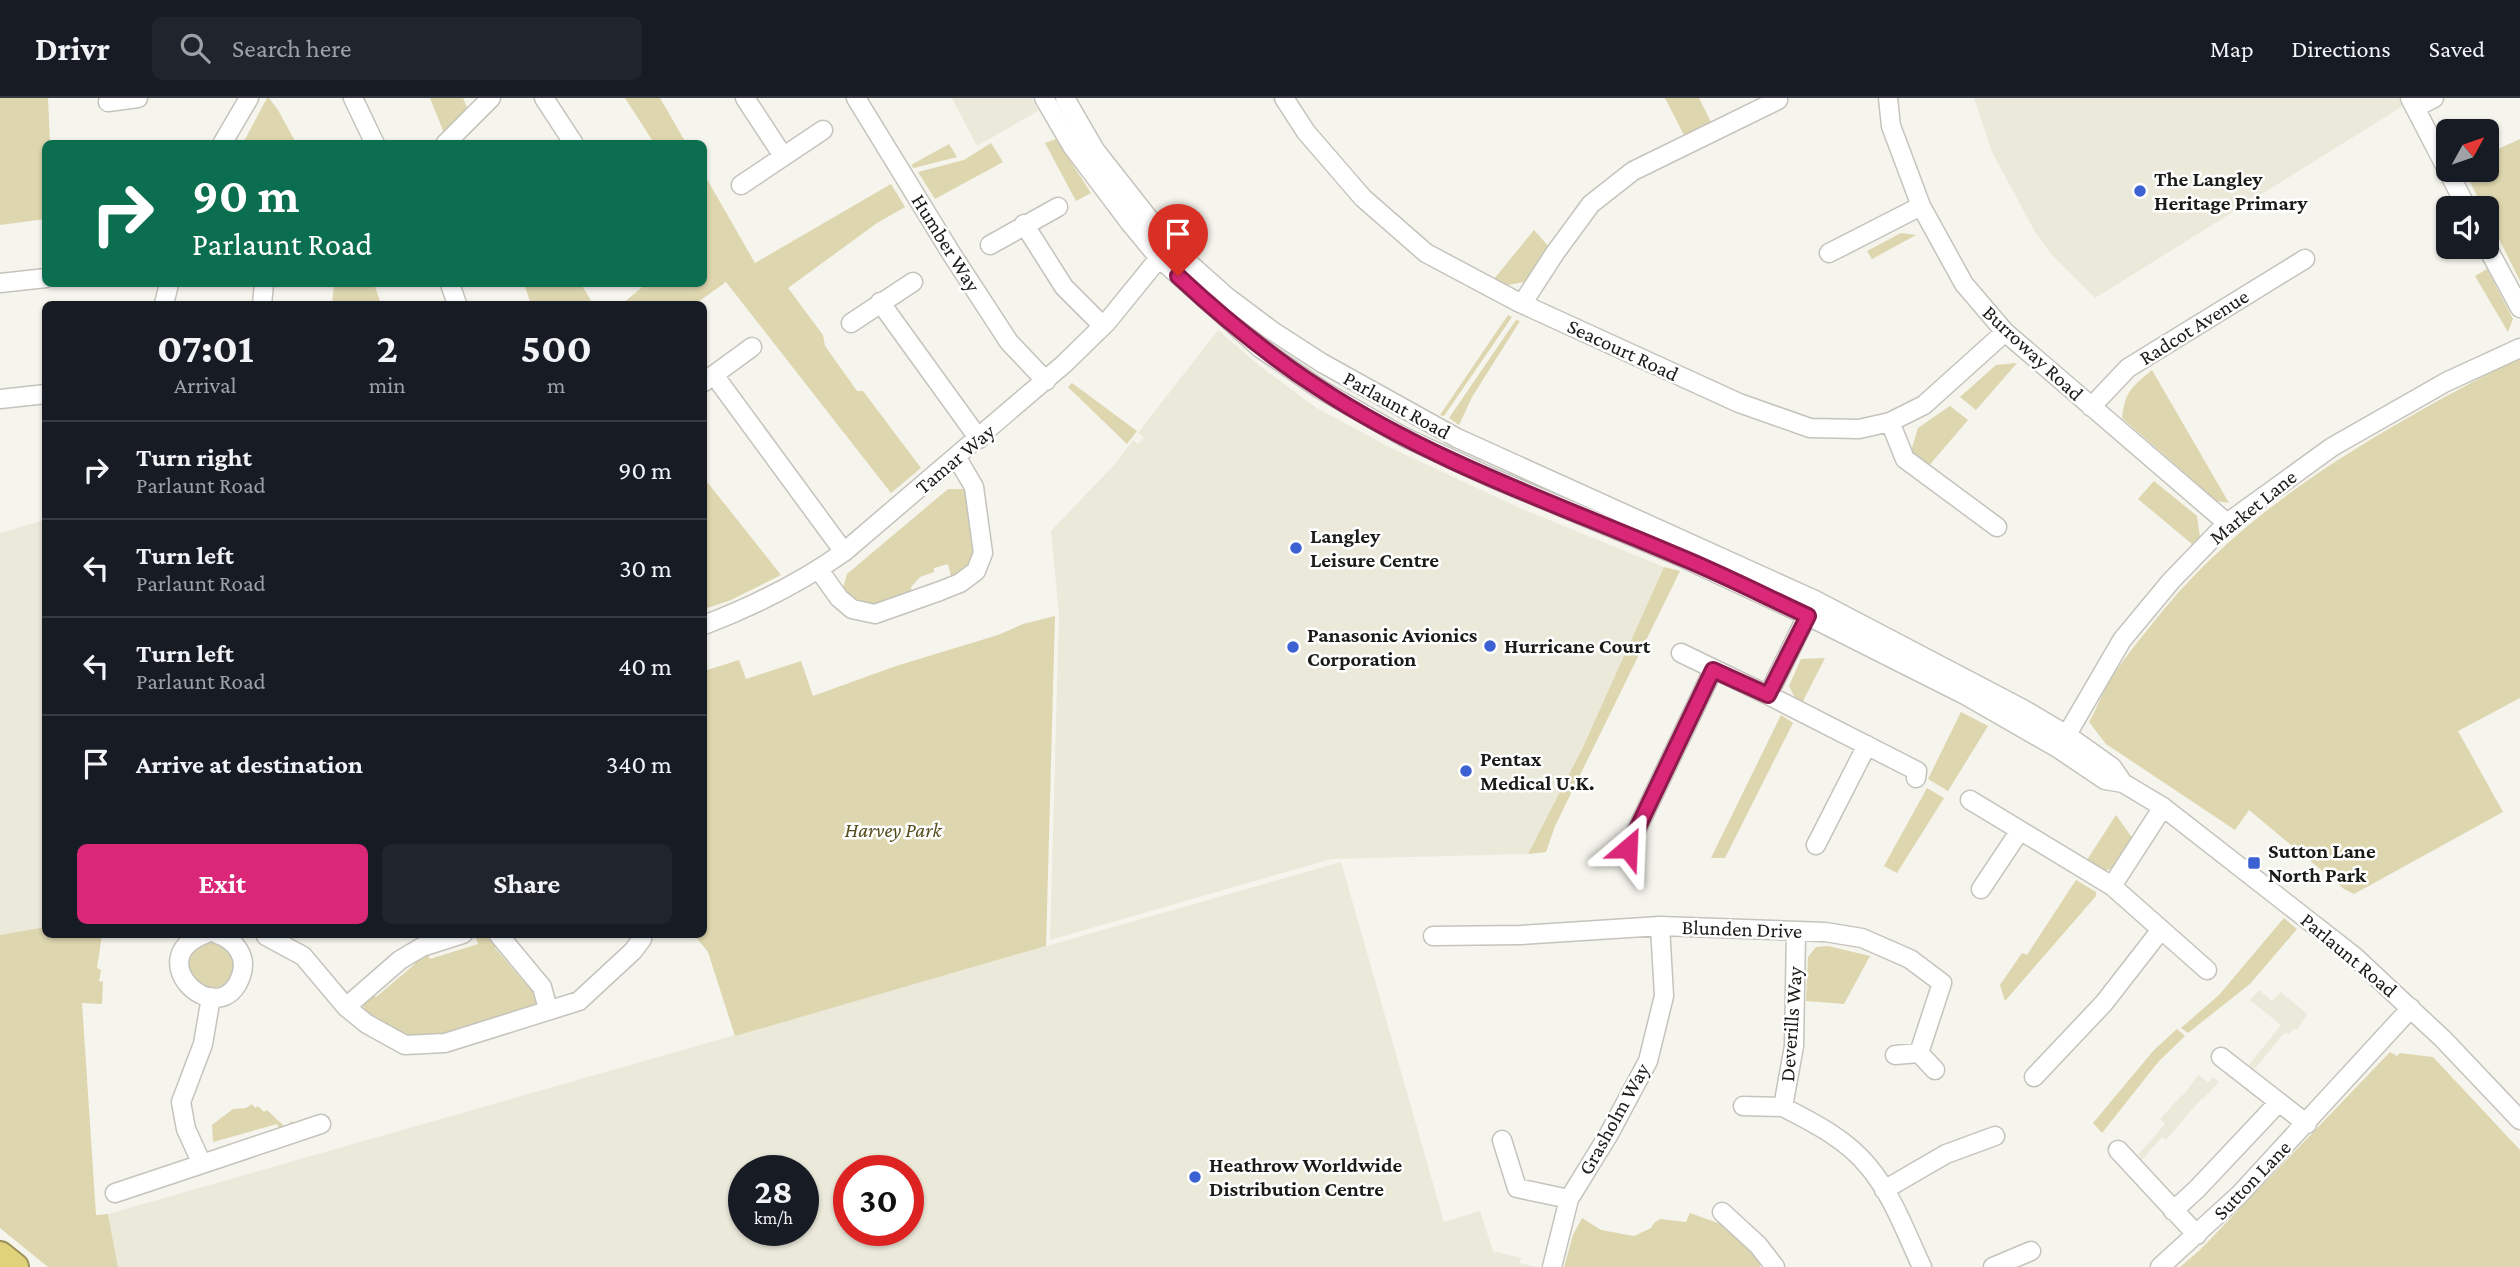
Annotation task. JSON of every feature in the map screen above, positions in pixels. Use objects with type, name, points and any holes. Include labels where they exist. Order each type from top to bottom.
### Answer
[{"type":"highway","points":[[0,1255],[15,1267]]},
{"type":"street","points":[[108,102],[138,98]]},
{"type":"street","points":[[224,140],[248,98]]},
{"type":"street","points":[[353,98],[373,140]]},
{"type":"street","points":[[449,140],[491,98]]},
{"type":"street","points":[[544,98],[571,140]]},
{"type":"street","points":[[746,98],[783,156]]},
{"type":"street","name":"Humber Way","points":[[856,98],[1009,342],[1046,381]]},
{"type":"street","name":"Parlaunt Road","points":[[1044,98],[1072,146],[1130,223],[1165,253],[1260,348],[1321,389],[1404,437],[1529,496],[1811,608],[2023,709],[2063,742],[2112,766],[2123,783],[2163,807],[2354,956],[2411,1008],[2520,1120]]},
{"type":"street","name":"Parlaunt Road","points":[[1065,98],[1095,149],[1165,253]]},
{"type":"street","name":"Seacourt Road","points":[[1284,98],[1306,132],[1363,198],[1426,253],[1522,304],[1740,403],[1810,428],[1859,429],[1890,422],[1924,405],[2005,332]]},
{"type":"street","name":"Burroway Road","points":[[1888,98],[1891,126],[1921,206],[1964,284],[2005,332],[2227,523]]},
{"type":"street","points":[[2434,98],[2413,103],[2461,196]]},
{"type":"street","points":[[1522,304],[1591,204],[1633,172],[1778,100]]},
{"type":"street","points":[[741,185],[823,130]]},
{"type":"street","points":[[1829,253],[1921,206]]},
{"type":"street","points":[[990,245],[1058,207]]},
{"type":"street","points":[[1024,225],[1064,287],[1103,326]]},
{"type":"street","name":"Tamar Way","points":[[707,624],[748,608],[818,570],[844,552],[1046,381],[1103,326],[1165,253]]},
{"type":"street","name":"Radcot Avenue","points":[[2091,407],[2129,368],[2305,259]]},
{"type":"street","points":[[2493,259],[2520,308]]},
{"type":"street","points":[[0,284],[42,279]]},
{"type":"street","points":[[850,323],[913,282]]},
{"type":"street","points":[[880,302],[979,439]]},
{"type":"street","points":[[752,347],[709,379],[844,552]]},
{"type":"street","name":"Market Lane","points":[[2063,742],[2122,640],[2171,581],[2227,523],[2332,447],[2446,382],[2520,348]]},
{"type":"street","points":[[0,398],[42,394]]},
{"type":"street","points":[[1890,422],[1905,459],[1997,527]]},
{"type":"street","points":[[818,570],[839,598],[852,609],[875,614],[960,583],[976,571],[983,553],[974,487],[957,457]]},
{"type":"street","points":[[1768,695],[1811,608]]},
{"type":"street","points":[[1681,653],[1917,771],[1916,778]]},
{"type":"street","points":[[1628,848],[1713,670]]},
{"type":"street","points":[[1816,845],[1867,745]]},
{"type":"street","points":[[1970,800],[2112,886],[2207,970]]},
{"type":"street","points":[[2112,886],[2163,807]]},
{"type":"street","points":[[1981,889],[2019,832]]},
{"type":"street","name":"Blunden Drive","points":[[1433,936],[1521,935],[1660,926],[1825,932],[1862,938],[1910,960],[1942,983],[1919,1053]]},
{"type":"street","name":"Grasholm Way","points":[[1552,1267],[1569,1199],[1609,1134],[1648,1061],[1664,996],[1660,926]]},
{"type":"street","points":[[2034,1077],[2104,1003],[2160,931]]},
{"type":"street","name":"Deverills Way","points":[[1796,932],[1794,1046],[1783,1107],[1830,1132],[1868,1165],[1884,1190],[1922,1267]]},
{"type":"street","points":[[198,938],[188,944],[182,953],[181,973],[192,990],[211,997],[230,991],[238,983],[243,963],[235,944],[224,938]]},
{"type":"street","points":[[241,953],[263,938]]},
{"type":"street","points":[[272,938],[303,956],[346,1007],[367,1024],[405,1045],[445,1043],[579,1001],[634,951],[642,938]]},
{"type":"street","points":[[346,1007],[400,960],[422,947],[450,938]]},
{"type":"street","points":[[501,938],[542,987],[548,1009]]},
{"type":"street","points":[[202,1164],[186,1129],[180,1102],[203,1044],[211,997]]},
{"type":"street","name":"Sutton Lane","points":[[2160,1267],[2239,1195],[2411,1008]]},
{"type":"street","points":[[1895,1055],[1919,1053],[1935,1070]]},
{"type":"street","name":"Sutton Lane","points":[[2221,1056],[2307,1124]]},
{"type":"street","name":"Sutton Lane","points":[[2173,1210],[2197,1189],[2279,1102]]},
{"type":"street","points":[[1743,1106],[1783,1107]]},
{"type":"street","points":[[115,1193],[321,1124]]},
{"type":"street","points":[[1884,1190],[1946,1154],[1995,1136]]},
{"type":"street","points":[[1502,1140],[1517,1188],[1569,1199]]},
{"type":"street","name":"Sutton Lane","points":[[2118,1150],[2197,1236]]},
{"type":"street","points":[[1722,1212],[1758,1245],[1776,1267]]},
{"type":"street","points":[[1993,1267],[2026,1257]]},
{"type":"shaded area","points":[[952,98],[1031,98],[1038,111],[977,146]]},
{"type":"shaded area","name":"The Langley Heritage Primary","points":[[1974,98],[2399,98],[2403,106],[2095,298],[2051,254],[2034,230],[1992,152]]},
{"type":"shaded area","points":[[1218,330],[1261,367],[1315,407],[1389,447],[1522,509],[1664,567],[1583,747],[1528,854],[1331,859],[1050,940],[1059,614],[1051,531],[1117,462],[1133,440],[1138,444],[1144,438],[1138,433]]},
{"type":"shaded area","points":[[42,521],[42,928],[0,935],[0,533]]},
{"type":"shaded area","points":[[1341,862],[1444,1222],[1480,1211],[1494,1254],[1496,1252],[1521,1258],[1520,1263],[1537,1267],[118,1267],[108,1214]]},
{"type":"shaded area","points":[[2259,990],[2272,1001],[2281,992],[2307,1014],[2297,1030],[2294,1028],[2289,1034],[2285,1032],[2253,1071],[2248,1066],[2281,1025],[2250,1000]]},
{"type":"shaded area","points":[[2198,1075],[2208,1082],[2213,1077],[2219,1082],[2166,1140],[2162,1137],[2142,1160],[2138,1155],[2165,1124],[2160,1119],[2184,1095]]},
{"type":"green space","points":[[0,98],[48,98],[50,140],[42,140],[42,219],[0,225]]},
{"type":"green space","points":[[269,98],[294,140],[245,140]]},
{"type":"green space","points":[[430,98],[463,98],[468,110],[444,133]]},
{"type":"green space","points":[[625,98],[660,98],[684,140],[652,140]]},
{"type":"green space","points":[[1665,98],[1699,98],[1713,126],[1687,141]]},
{"type":"green space","points":[[1056,139],[1091,193],[1076,201],[1045,143]]},
{"type":"green space","points":[[2520,139],[2520,281],[2499,239],[2499,196],[2477,196],[2470,182],[2499,182],[2499,149]]},
{"type":"green space","points":[[991,143],[1003,162],[935,199],[918,172],[964,160]]},
{"type":"green space","points":[[949,144],[957,157],[914,168],[911,165]]},
{"type":"green space","points":[[707,179],[755,263],[891,184],[905,207],[877,223],[788,288],[823,335],[825,346],[857,391],[863,391],[921,468],[891,493],[726,282],[699,301],[626,301],[642,287],[707,287]]},
{"type":"green space","points":[[1534,230],[1551,249],[1530,281],[1508,285],[1494,279]]},
{"type":"green space","points":[[1901,233],[1916,235],[1872,259],[1867,251]]},
{"type":"green space","points":[[2487,269],[2513,319],[2508,332],[2475,276]]},
{"type":"green space","points":[[334,287],[375,287],[380,301],[332,301]]},
{"type":"green space","points":[[525,287],[583,287],[591,301],[530,301]]},
{"type":"green space","points":[[1508,315],[1512,317],[1444,416],[1440,415]]},
{"type":"green space","points":[[1516,320],[1520,321],[1472,397],[1459,425],[1449,418]]},
{"type":"green space","points":[[2520,357],[2520,698],[2458,731],[2503,812],[2354,894],[2344,889],[2249,810],[2235,830],[2106,744],[2089,722],[2105,689],[2152,624],[2190,580],[2231,540],[2321,471],[2419,411]]},
{"type":"green space","points":[[2017,363],[1976,410],[1960,397],[1996,365]]},
{"type":"green space","points":[[2152,370],[2229,503],[2217,501],[2122,418],[2131,390]]},
{"type":"green space","points":[[1072,383],[1137,431],[1127,444],[1068,387]]},
{"type":"green space","points":[[1950,406],[1968,420],[1927,468],[1911,451],[1918,428]]},
{"type":"green space","points":[[2154,481],[2197,516],[2200,537],[2192,544],[2138,499]]},
{"type":"green space","points":[[707,482],[781,575],[731,600],[707,608]]},
{"type":"green space","points":[[948,489],[969,489],[977,560],[952,580],[948,564],[934,568],[934,572],[920,577],[911,587],[912,595],[894,602],[863,608],[841,594],[847,574]]},
{"type":"green space","points":[[1664,567],[1680,571],[1555,826],[1546,852],[1528,854],[1583,747]]},
{"type":"green space","name":"Harvey Park","points":[[1055,616],[1046,946],[735,1036],[708,952],[697,938],[707,938],[707,670],[739,660],[746,679],[801,661],[813,696],[896,666],[998,635],[1023,624]]},
{"type":"green space","points":[[1825,658],[1801,705],[1789,686],[1801,659]]},
{"type":"green space","points":[[1961,712],[1988,726],[1948,791],[1928,779]]},
{"type":"green space","points":[[1781,715],[1793,723],[1725,858],[1711,858]]},
{"type":"green space","points":[[1927,788],[1944,798],[1897,873],[1884,866]]},
{"type":"green space","points":[[2116,815],[2133,839],[2113,868],[2104,871],[2085,863]]},
{"type":"green space","points":[[2076,880],[2096,892],[2096,896],[2005,1001],[2000,985],[2022,953],[2027,955]]},
{"type":"green space","points":[[2284,918],[2297,929],[2251,983],[2188,1033],[2181,1028],[2219,995]]},
{"type":"green space","points":[[42,928],[42,938],[102,938],[97,968],[101,970],[99,982],[103,981],[102,1004],[82,1003],[96,1215],[108,1214],[118,1267],[48,1267],[0,1228],[0,935]]},
{"type":"green space","points":[[476,938],[496,938],[500,944],[495,948],[530,989],[535,986],[539,994],[535,1006],[433,1037],[405,1035],[365,1011],[364,1002],[371,992],[376,997],[415,964],[411,958],[427,953],[430,959],[478,944]]},
{"type":"green space","points":[[212,942],[228,949],[235,965],[228,981],[212,988],[196,981],[189,965],[196,949]]},
{"type":"green space","points":[[1828,946],[1870,956],[1844,1004],[1806,1001],[1808,957],[1816,947]]},
{"type":"green space","points":[[2177,1029],[2185,1036],[2159,1061],[2102,1133],[2093,1123],[2154,1050]]},
{"type":"green space","points":[[2390,1052],[2397,1056],[2400,1053],[2433,1057],[2520,1150],[2520,1267],[2180,1267],[2200,1250]]},
{"type":"green space","points":[[252,1104],[264,1112],[267,1110],[285,1127],[292,1121],[304,1135],[282,1134],[277,1124],[213,1142],[212,1125],[233,1109],[246,1108]]},
{"type":"green space","points":[[1690,1213],[1729,1227],[1743,1239],[1760,1262],[1760,1267],[1564,1267],[1573,1235],[1582,1218],[1601,1230],[1634,1236],[1651,1228],[1660,1219],[1686,1222]]},
{"type":"place","name":"The Langley Heritage Primary","points":[[2140,191]]},
{"type":"place","name":"Langley Leisure Centre","points":[[1296,548]]},
{"type":"place","name":"Hurricane Court","points":[[1490,646]]},
{"type":"place","name":"Panasonic Avionics Corporation","points":[[1293,647]]},
{"type":"place","name":"Pentax Medical U.K.","points":[[1466,771]]},
{"type":"place","name":"Sutton Lane North Park","points":[[2254,863]]},
{"type":"place","name":"Heathrow Worldwide Distribution Centre","points":[[1195,1177]]},
{"type":"route","points":[[1178,276],[1260,348],[1321,389],[1404,437],[1529,496],[1679,556],[1808,616],[1768,695],[1713,670],[1628,848]]}]
